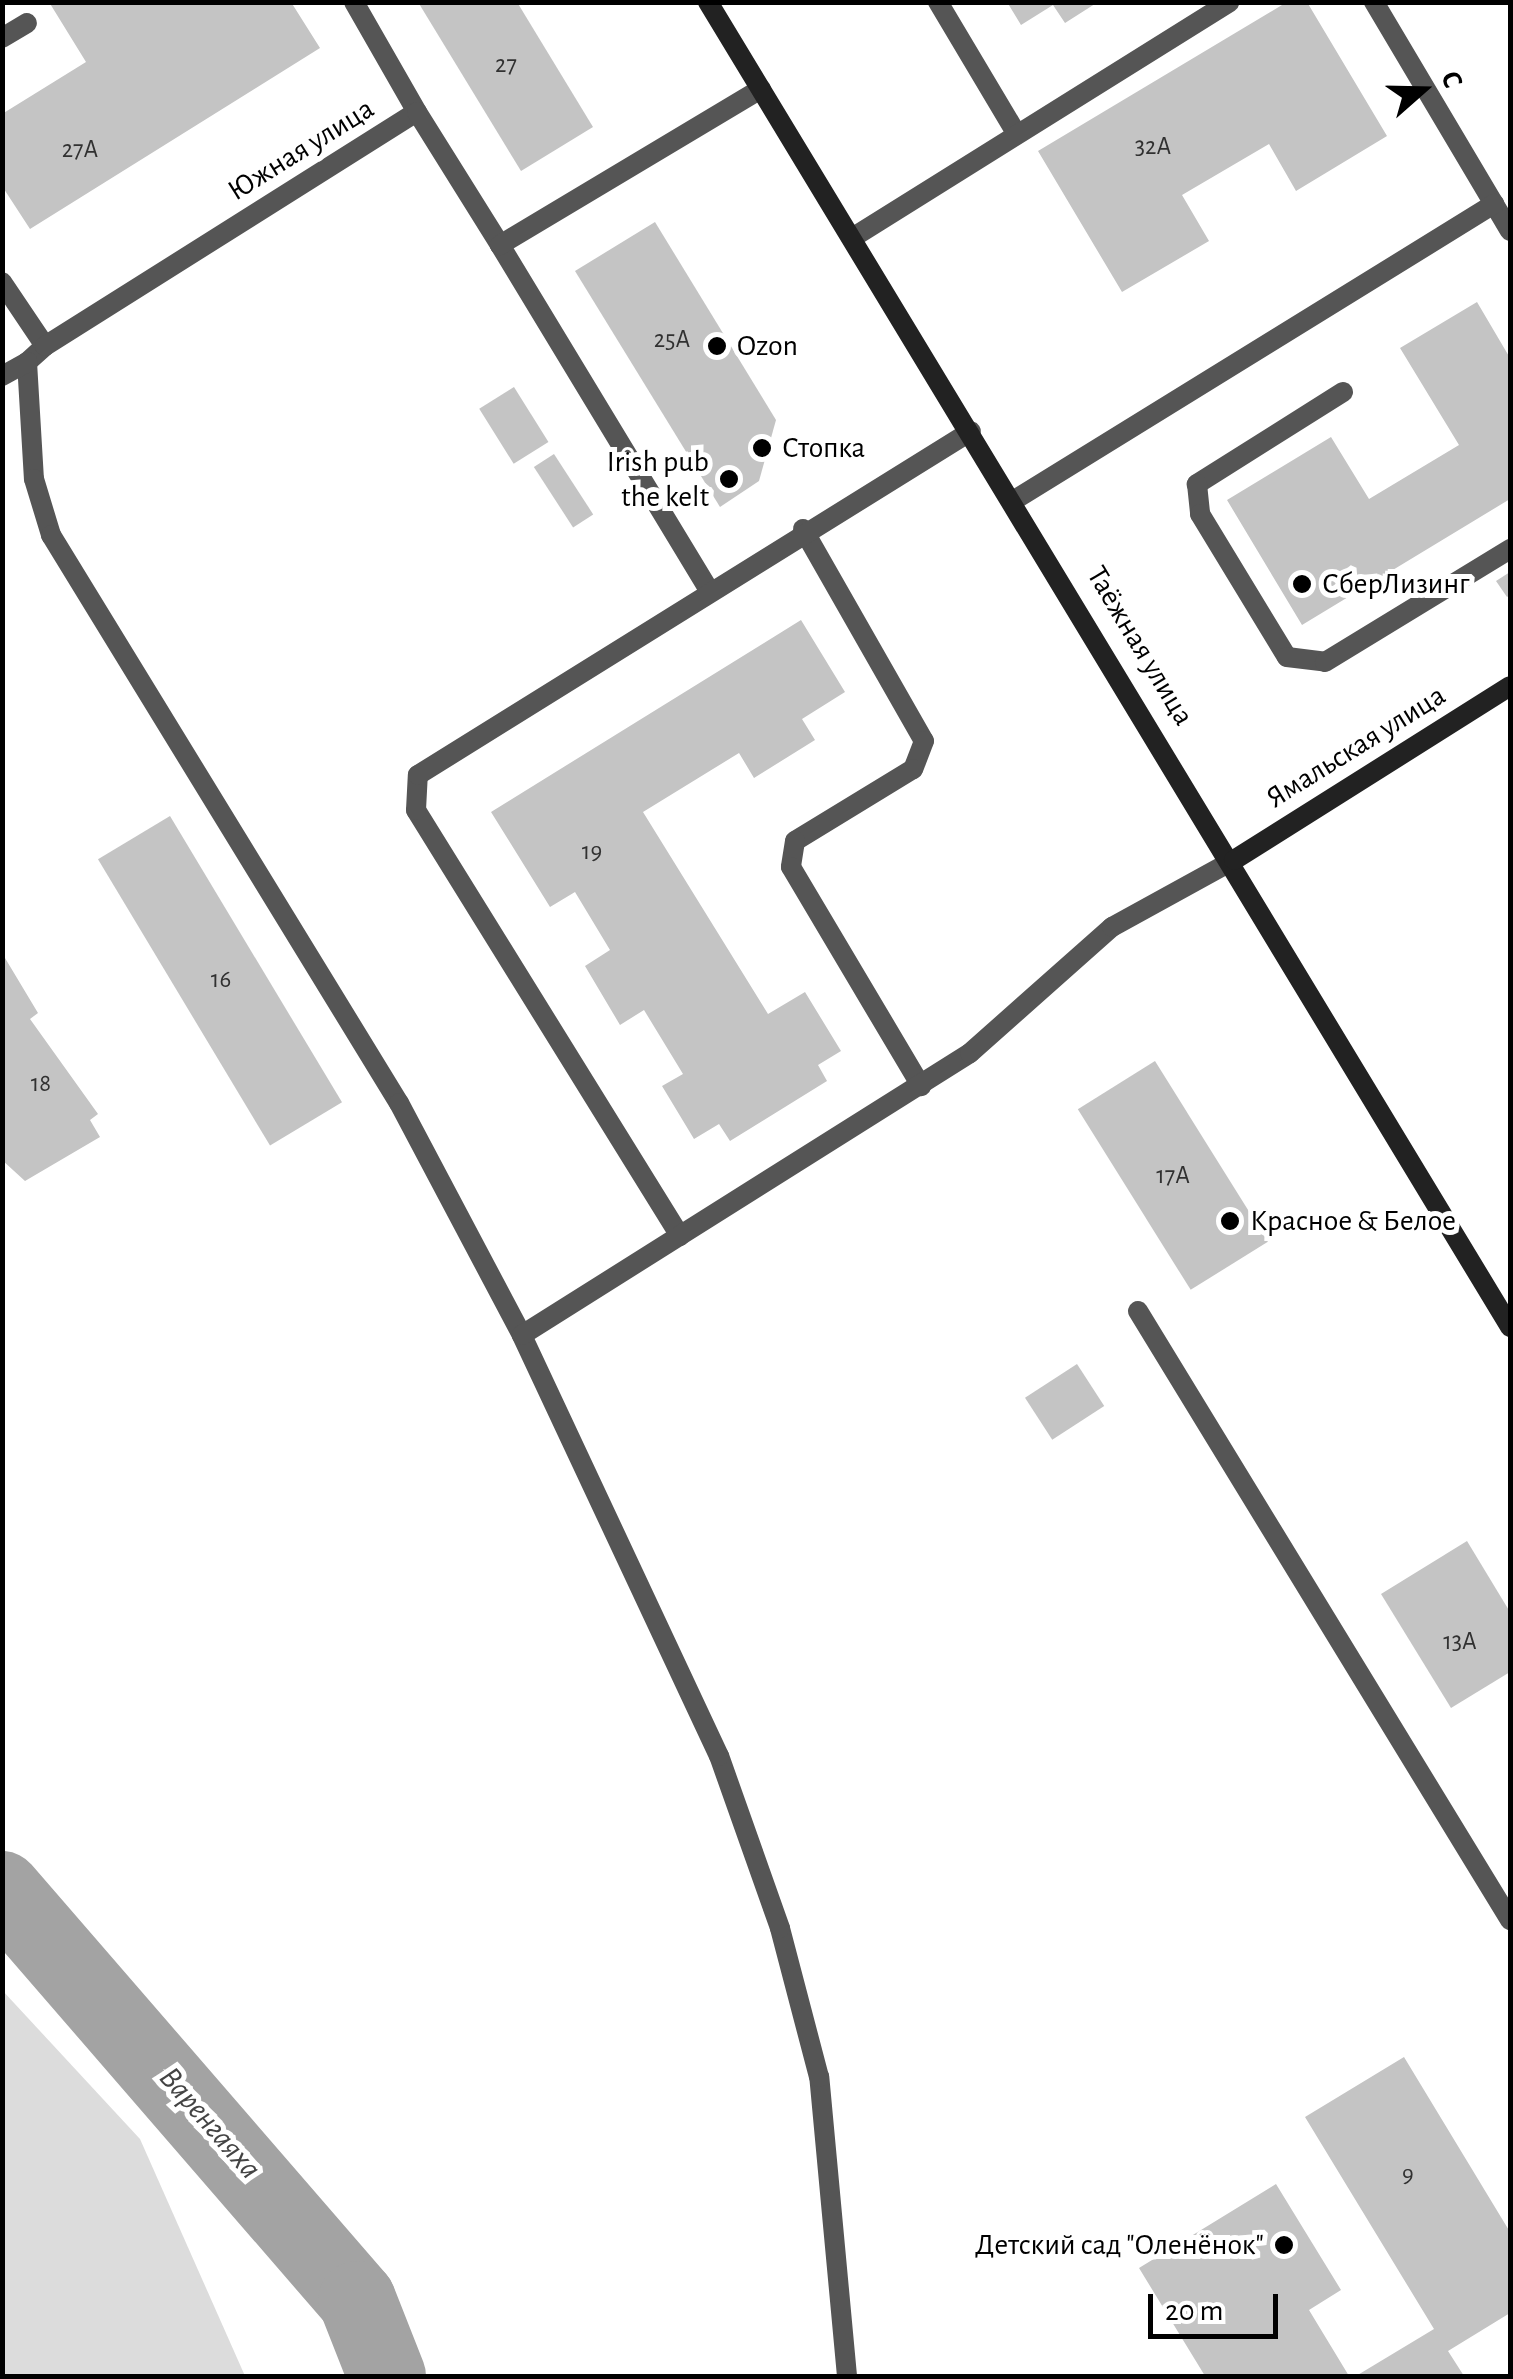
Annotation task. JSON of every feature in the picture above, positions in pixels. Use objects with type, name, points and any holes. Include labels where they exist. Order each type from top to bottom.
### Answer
[{"type":"street","points":[[354,2],[416,112]]},
{"type":"street","name":"Таёжная улица","points":[[708,2],[1016,500],[1510,1326]]},
{"type":"street","points":[[938,2],[1015,131]]},
{"type":"street","points":[[852,238],[1015,131],[1229,2]]},
{"type":"street","points":[[1374,2],[1510,231]]},
{"type":"street","points":[[2,38],[27,22]]},
{"type":"street","points":[[500,245],[761,89]]},
{"type":"street","name":"Южная улица","points":[[2,376],[416,112],[708,588]]},
{"type":"street","points":[[1016,500],[1494,204]]},
{"type":"street","points":[[2,282],[45,346]]},
{"type":"street","points":[[27,362],[34,478],[51,535],[399,1103],[522,1335],[719,1756],[780,1928],[819,2076],[847,2376]]},
{"type":"street","points":[[1343,392],[1197,484],[1200,514],[1287,656],[1325,662],[1510,549]]},
{"type":"street","points":[[680,1236],[413,794],[430,762],[803,529],[972,432]]},
{"type":"street","points":[[803,529],[924,741],[913,769],[795,840],[791,866],[922,1086]]},
{"type":"street","name":"Ямальская улица","points":[[1234,860],[1510,686]]},
{"type":"street","points":[[522,1335],[922,1086],[1112,927],[1234,860]]},
{"type":"street","points":[[1138,1311],[1510,1920]]},
{"type":"shaded area","points":[[2,1990],[140,2139],[245,2376],[3,2376]]},
{"type":"building","points":[[49,2],[291,2],[320,48],[30,229],[2,186],[2,114],[86,62]]},
{"type":"building","points":[[418,2],[517,2],[593,127],[521,171]]},
{"type":"building","points":[[1007,2],[1098,2],[1065,23],[1053,5],[1021,25]]},
{"type":"building","points":[[1287,2],[1307,2],[1387,136],[1296,191],[1269,144],[1182,195],[1209,241],[1122,292],[1038,151]]},
{"type":"building","points":[[655,222],[776,420],[759,481],[720,507],[575,271]]},
{"type":"building","points":[[1477,302],[1510,358],[1510,499],[1302,625],[1227,500],[1331,437],[1369,499],[1459,445],[1400,348]]},
{"type":"building","points":[[514,387],[548,442],[514,464],[479,409]]},
{"type":"building","points":[[554,454],[593,514],[573,527],[534,467]]},
{"type":"building","points":[[1510,572],[1510,595],[1507,597],[1496,581]]},
{"type":"building","points":[[801,620],[845,692],[802,719],[815,740],[754,778],[739,753],[643,812],[768,1014],[805,992],[841,1051],[818,1065],[827,1081],[730,1141],[719,1124],[694,1139],[662,1086],[683,1074],[644,1010],[620,1025],[585,966],[610,950],[575,892],[550,907],[491,812]]},
{"type":"building","points":[[170,816],[342,1102],[270,1146],[98,859]]},
{"type":"building","points":[[2,953],[38,1013],[30,1019],[98,1114],[90,1120],[100,1137],[25,1181],[2,1160]]},
{"type":"building","points":[[1155,1061],[1268,1242],[1191,1290],[1078,1109]]},
{"type":"building","points":[[1077,1364],[1104,1406],[1052,1440],[1025,1398]]},
{"type":"building","points":[[1467,1541],[1510,1612],[1510,1672],[1451,1708],[1381,1594]]},
{"type":"building","points":[[1404,2057],[1510,2232],[1510,2313],[1448,2351],[1464,2376],[1356,2376],[1434,2329],[1305,2117]]},
{"type":"building","points":[[1276,2184],[1341,2290],[1309,2310],[1349,2376],[1205,2376],[1139,2268]]},
{"type":"waterway","name":"Варенгаяха","points":[[2,1890],[357,2300],[387,2376]]},
{"type":"place","name":"Ozon","points":[[717,346]]},
{"type":"place","name":"Стопка","points":[[762,448]]},
{"type":"place","name":"Irish pub the kelt","points":[[729,479]]},
{"type":"place","name":"СберЛизинг","points":[[1302,584]]},
{"type":"place","name":"Красное & Белое","points":[[1230,1221]]},
{"type":"place","name":"Детский сад \"Оленёнок\"","points":[[1284,2245]]}]
